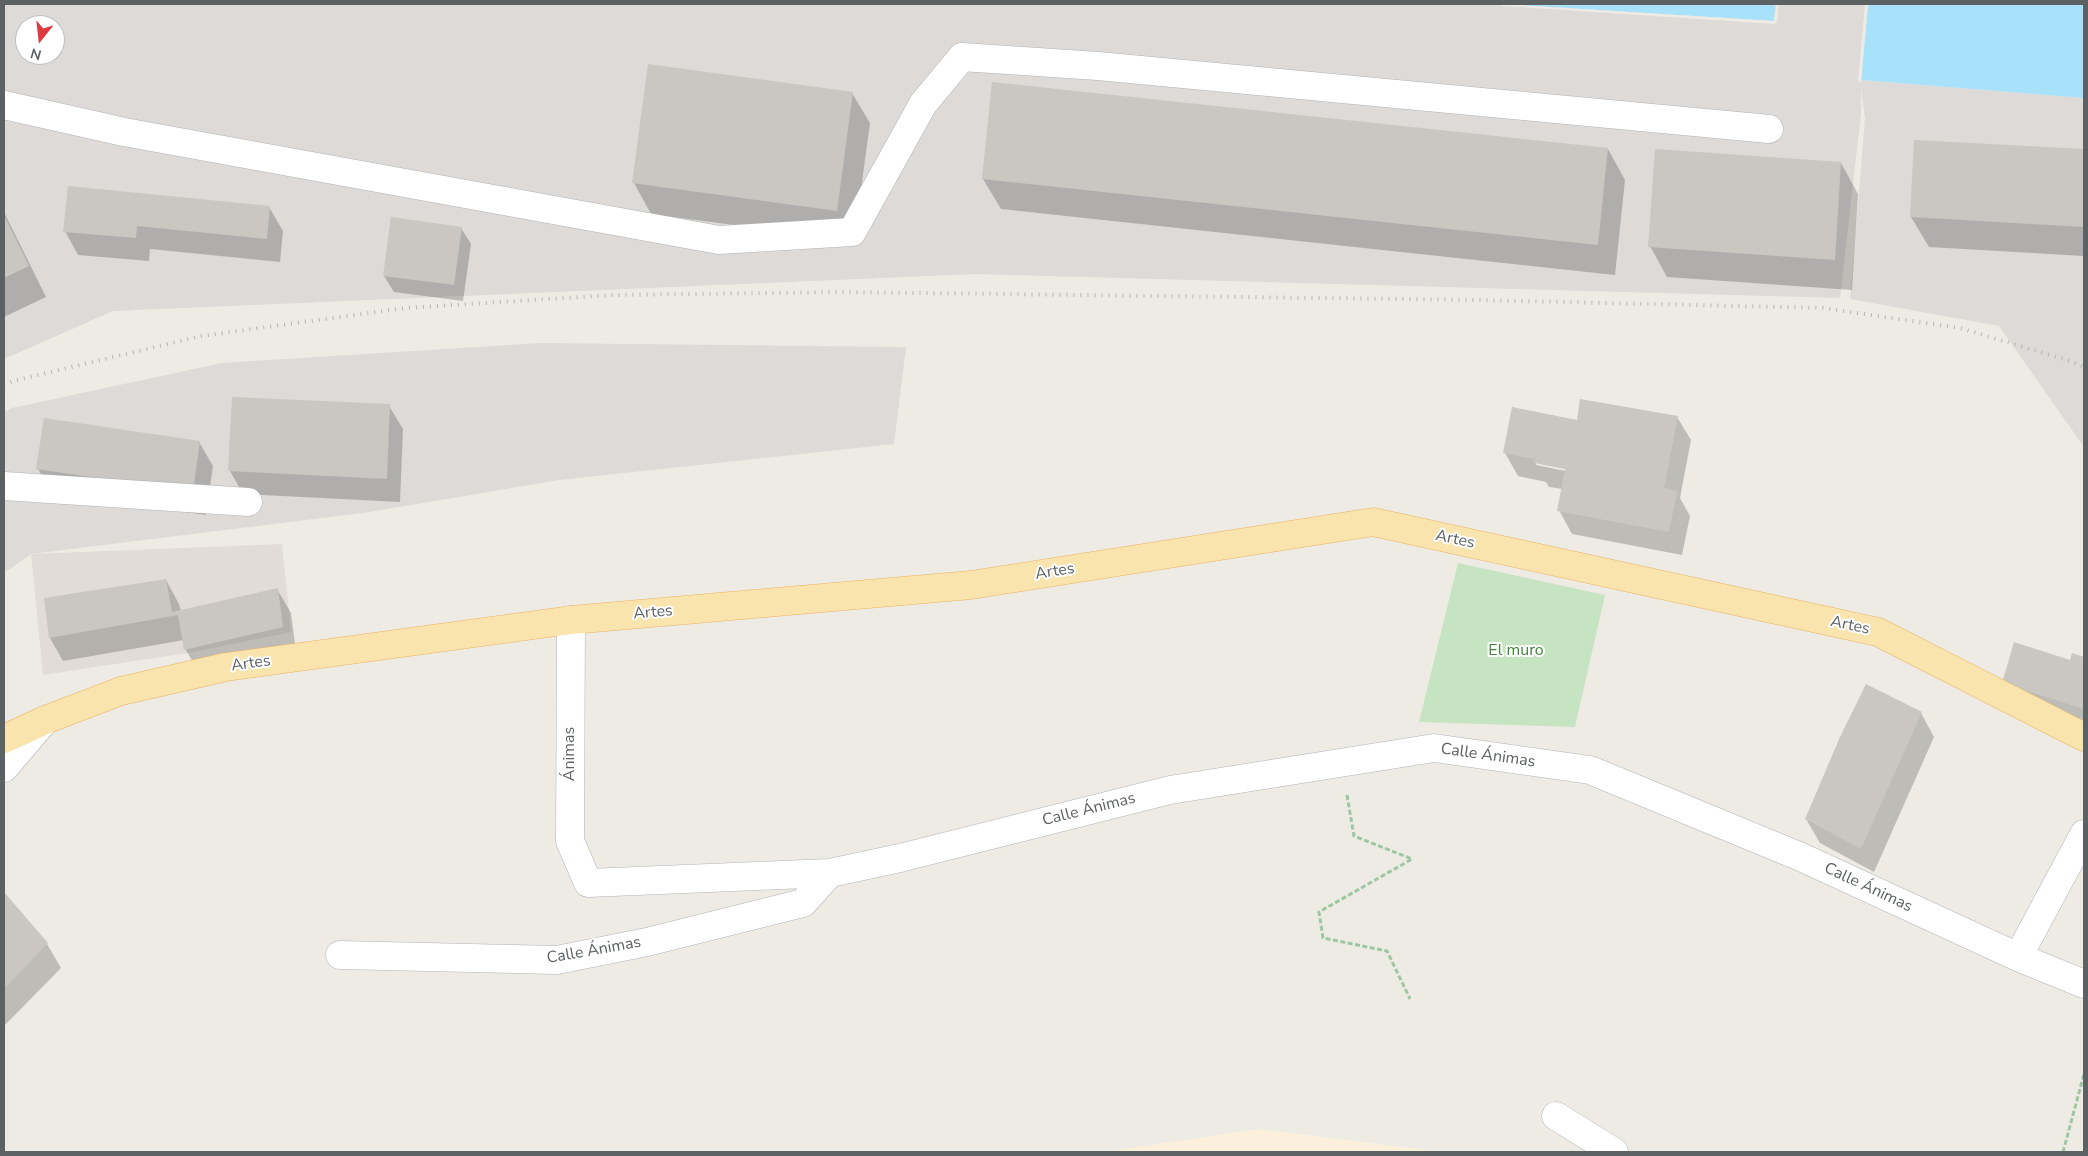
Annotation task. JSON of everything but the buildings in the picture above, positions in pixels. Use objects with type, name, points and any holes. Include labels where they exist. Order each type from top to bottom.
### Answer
[{"type":"main road","name":"Artes","points":[[4,739],[46,720],[122,691],[226,667],[571,620],[971,585],[1373,522],[1878,632],[2084,737]]},
{"type":"street","points":[[4,105],[124,132],[720,240],[852,232],[923,104],[962,57],[1108,67],[1770,129]]},
{"type":"street","points":[[4,486],[248,502]]},
{"type":"street","name":"Ánimas","points":[[571,620],[570,841],[588,883]]},
{"type":"street","points":[[4,768],[46,720]]},
{"type":"street","name":"Calle Ánimas","points":[[588,883],[830,873],[900,858],[1170,790],[1434,748],[1590,770],[1801,857],[2018,957],[2084,984]]},
{"type":"street","points":[[2018,957],[2084,834]]},
{"type":"street","name":"Calle Ánimas","points":[[340,955],[557,960],[647,942],[803,903],[830,873]]},
{"type":"street","points":[[1556,1116],[1614,1152]]},
{"type":"path","points":[[1342,763],[1354,836],[1412,859],[1319,912],[1323,938],[1387,951],[1410,999]]},
{"type":"path","points":[[2063,1152],[2084,1074]]},
{"type":"shaded area","points":[[4,4],[1503,4],[1774,21],[1776,4],[1868,4],[1861,80],[2084,98],[2084,447],[1999,326],[1850,299],[1865,119],[1861,87],[1861,114],[1840,298],[975,274],[113,311],[4,359]]},
{"type":"shaded area","points":[[541,343],[906,347],[894,444],[559,480],[370,512],[31,554],[4,573],[4,412],[12,408],[222,363]]},
{"type":"shaded area","points":[[282,544],[291,632],[194,652],[43,675],[31,554]]},
{"type":"shaded area","points":[[1258,1129],[1442,1152],[1105,1152]]},
{"type":"green space","name":"El muro","points":[[1458,563],[1605,595],[1575,727],[1419,722]]},
{"type":"water","points":[[1503,4],[1776,4],[1774,21]]},
{"type":"water","points":[[1868,4],[2084,4],[2084,98],[1861,80]]},
{"type":"pier","points":[[1500,4],[1774,21],[1776,4],[1779,4],[1777,22],[1774,24],[1503,6]]},
{"type":"pier","points":[[1865,4],[1868,4],[1861,83],[1858,80]]},
{"type":"railway","points":[[4,385],[13,381],[201,336],[406,308],[612,295],[843,292],[1477,300],[1823,308],[1960,328],[2070,361],[2084,367]]}]
